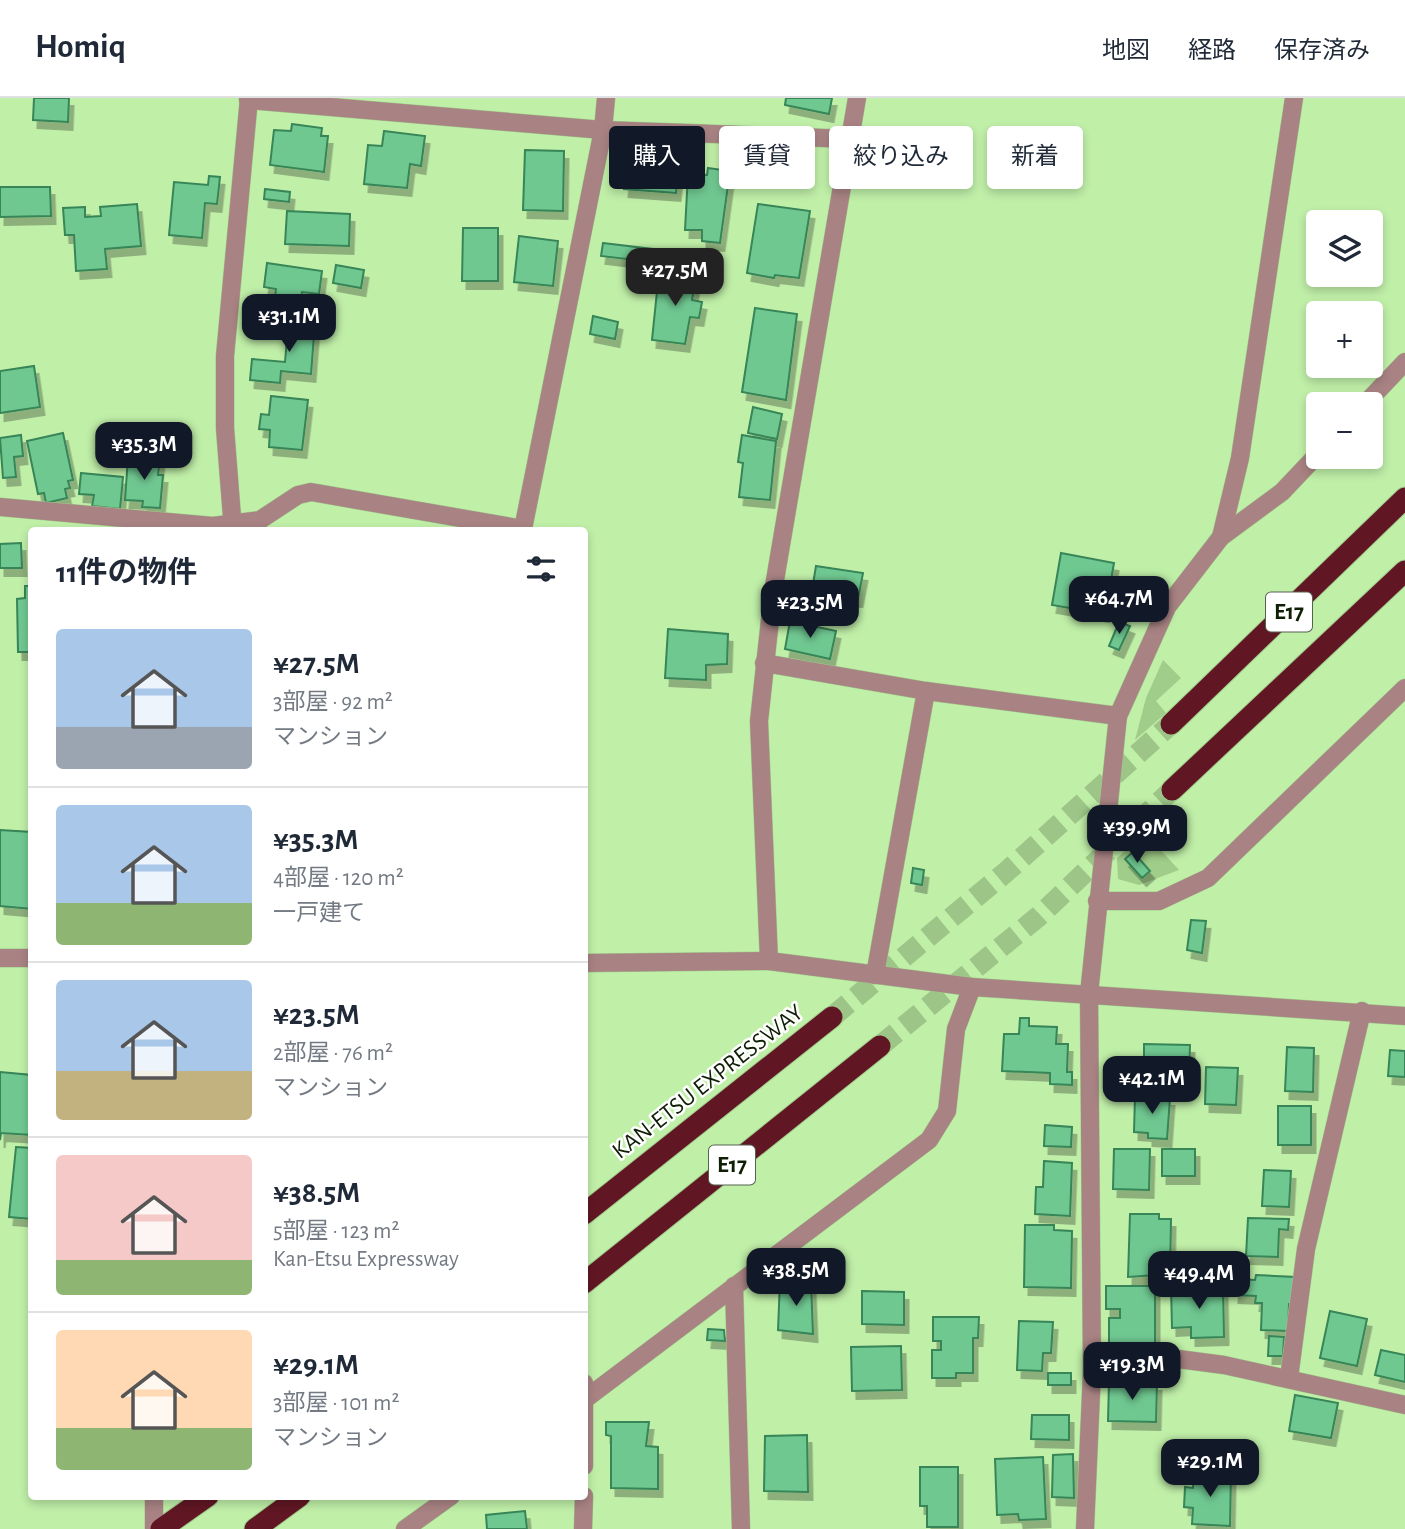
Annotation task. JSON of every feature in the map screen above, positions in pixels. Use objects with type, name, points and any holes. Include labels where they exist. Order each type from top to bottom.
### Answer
[{"type":"highway","name":"E17","points":[[1171,724],[1405,498]]},
{"type":"highway","name":"E17","points":[[1172,790],[1405,571]]},
{"type":"highway","name":"KAN-ETSU EXPRESSWAY","points":[[588,1211],[832,1017]]},
{"type":"highway","name":"E17","points":[[588,1280],[880,1046]]},
{"type":"highway","points":[[161,1529],[202,1500]]},
{"type":"highway","points":[[256,1529],[295,1500]]},
{"type":"street","points":[[523,527],[603,130],[606,98]]},
{"type":"street","points":[[853,126],[857,98]]},
{"type":"street","points":[[1221,537],[1240,458],[1294,98]]},
{"type":"street","points":[[233,527],[225,356],[248,99],[603,130],[829,137]]},
{"type":"street","points":[[769,961],[759,721],[764,663],[773,592],[842,189]]},
{"type":"street","points":[[1376,392],[1405,362]]},
{"type":"street","points":[[1085,1529],[1092,1371],[1089,993],[1118,716],[1167,607],[1221,537],[1282,492],[1306,467]]},
{"type":"street","points":[[0,508],[233,527],[260,520],[298,495],[312,492],[512,527]]},
{"type":"street","points":[[764,663],[926,691],[1118,716]]},
{"type":"street","points":[[1097,901],[1159,901],[1208,878],[1405,688]]},
{"type":"street","points":[[875,975],[926,691]]},
{"type":"street","points":[[0,958],[28,958]]},
{"type":"street","points":[[588,963],[769,961],[972,987],[1362,1011],[1405,1016]]},
{"type":"street","points":[[588,1392],[929,1140],[947,1111],[956,1029],[972,987]]},
{"type":"street","points":[[1289,1378],[1306,1249],[1362,1011]]},
{"type":"street","points":[[734,1286],[741,1529]]},
{"type":"street","points":[[1092,1371],[1163,1357],[1289,1378],[1405,1405]]},
{"type":"street","points":[[154,1500],[155,1529]]},
{"type":"street","points":[[405,1529],[445,1500]]},
{"type":"street","points":[[583,1529],[584,1500]]},
{"type":"green space","points":[[1163,660],[1181,678],[1156,701],[1166,713],[1135,740],[1146,698]]},
{"type":"green space","points":[[1145,833],[1179,870],[1139,885],[1118,879],[1117,858]]},
{"type":"building","points":[[34,98],[69,98],[68,122],[33,120]]},
{"type":"building","points":[[786,98],[832,98],[829,114],[785,105]]},
{"type":"building","points":[[292,124],[322,128],[321,136],[328,136],[324,172],[270,165],[274,130],[291,131]]},
{"type":"building","points":[[384,131],[425,136],[421,166],[410,164],[407,188],[364,184],[368,145],[382,146]]},
{"type":"building","points":[[525,150],[564,151],[563,211],[523,210]]},
{"type":"building","points":[[708,168],[719,170],[719,189],[728,189],[720,243],[702,241],[702,230],[685,230],[687,189],[705,189]]},
{"type":"building","points":[[209,176],[220,177],[217,204],[205,203],[202,238],[169,235],[174,182],[208,185]]},
{"type":"building","points":[[0,187],[50,187],[51,216],[0,217]]},
{"type":"building","points":[[265,189],[290,192],[289,202],[264,199]]},
{"type":"building","points":[[624,189],[676,189],[676,193]]},
{"type":"building","points":[[137,204],[141,246],[105,249],[107,269],[76,271],[74,235],[65,235],[63,208],[85,207],[85,217],[101,216],[100,207]]},
{"type":"building","points":[[758,204],[810,211],[799,278],[775,275],[774,278],[747,273]]},
{"type":"building","points":[[287,211],[350,214],[349,246],[285,244]]},
{"type":"building","points":[[463,228],[498,228],[498,281],[462,281]]},
{"type":"building","points":[[519,236],[558,241],[553,286],[514,282]]},
{"type":"building","points":[[603,243],[661,250],[660,263],[601,256]]},
{"type":"building","points":[[267,263],[322,271],[319,294],[302,292],[299,314],[273,310],[276,289],[264,287]]},
{"type":"building","points":[[336,265],[364,270],[361,288],[333,283]]},
{"type":"building","points":[[659,272],[696,277],[692,300],[702,302],[699,318],[690,317],[685,344],[652,340]]},
{"type":"building","points":[[755,308],[797,314],[786,400],[742,392]]},
{"type":"building","points":[[593,316],[618,322],[615,339],[590,334]]},
{"type":"building","points":[[285,319],[315,322],[311,374],[281,371],[280,383],[250,380],[252,359],[285,362],[288,327],[284,327]]},
{"type":"building","points":[[34,366],[40,407],[0,413],[0,371]]},
{"type":"building","points":[[271,396],[308,400],[302,450],[269,447],[270,430],[259,429],[261,414],[269,415]]},
{"type":"building","points":[[753,407],[782,414],[777,439],[748,433]]},
{"type":"building","points":[[63,433],[73,480],[68,481],[70,488],[65,489],[67,498],[46,503],[44,493],[38,494],[27,441]]},
{"type":"building","points":[[21,435],[23,456],[14,457],[16,477],[3,478],[0,438]]},
{"type":"building","points":[[742,435],[776,441],[770,500],[739,497],[743,463],[738,462]]},
{"type":"building","points":[[128,457],[160,459],[158,475],[163,475],[160,508],[142,507],[143,501],[125,500]]},
{"type":"building","points":[[81,473],[123,477],[120,509],[92,506],[94,495],[79,494]]},
{"type":"building","points":[[21,543],[22,568],[0,568],[0,544]]},
{"type":"building","points":[[1061,553],[1114,563],[1105,614],[1052,605]]},
{"type":"building","points":[[816,566],[863,573],[858,599],[842,598],[842,606],[810,602]]},
{"type":"building","points":[[25,586],[28,586],[28,652],[18,652],[17,599],[25,598]]},
{"type":"building","points":[[790,621],[836,631],[830,659],[785,649]]},
{"type":"building","points":[[1119,622],[1130,626],[1119,650],[1109,646]]},
{"type":"building","points":[[668,629],[728,634],[727,664],[706,665],[706,680],[665,678]]},
{"type":"building","points":[[0,830],[28,832],[28,909],[0,906]]},
{"type":"building","points":[[1133,852],[1150,871],[1142,878],[1125,859]]},
{"type":"building","points":[[913,868],[924,870],[922,885],[911,883]]},
{"type":"building","points":[[1191,920],[1206,921],[1202,953],[1187,950]]},
{"type":"building","points":[[1020,1018],[1029,1018],[1029,1026],[1057,1027],[1056,1044],[1068,1044],[1067,1072],[1072,1072],[1072,1085],[1050,1084],[1050,1073],[1002,1071],[1004,1034],[1019,1034]]},
{"type":"building","points":[[1144,1044],[1190,1045],[1189,1076],[1177,1076],[1176,1086],[1136,1085],[1136,1066],[1144,1066]]},
{"type":"building","points":[[1287,1047],[1314,1048],[1313,1092],[1285,1091]]},
{"type":"building","points":[[1390,1050],[1405,1051],[1405,1077],[1388,1076]]},
{"type":"building","points":[[1206,1067],[1238,1068],[1236,1105],[1205,1104]]},
{"type":"building","points":[[0,1072],[28,1075],[28,1135],[1,1133],[0,1140]]},
{"type":"building","points":[[1135,1096],[1170,1098],[1167,1139],[1148,1138],[1148,1133],[1134,1132]]},
{"type":"building","points":[[1278,1106],[1311,1106],[1311,1145],[1278,1145]]},
{"type":"building","points":[[1045,1125],[1072,1127],[1071,1147],[1044,1146]]},
{"type":"building","points":[[16,1147],[28,1148],[28,1219],[9,1217]]},
{"type":"building","points":[[1114,1149],[1150,1149],[1149,1190],[1113,1189]]},
{"type":"building","points":[[1162,1149],[1195,1149],[1195,1176],[1162,1176]]},
{"type":"building","points":[[1044,1161],[1072,1163],[1070,1216],[1035,1214],[1036,1187],[1043,1187]]},
{"type":"building","points":[[1264,1170],[1291,1171],[1289,1207],[1262,1206]]},
{"type":"building","points":[[1130,1214],[1159,1214],[1159,1219],[1171,1219],[1170,1274],[1128,1277]]},
{"type":"building","points":[[1248,1218],[1289,1219],[1288,1230],[1279,1229],[1278,1257],[1246,1256]]},
{"type":"building","points":[[1025,1225],[1054,1225],[1054,1230],[1072,1231],[1071,1288],[1024,1287]]},
{"type":"building","points":[[1256,1275],[1296,1277],[1295,1304],[1289,1304],[1288,1331],[1261,1330],[1262,1303],[1255,1303],[1256,1296],[1234,1295],[1235,1279],[1255,1280]]},
{"type":"building","points":[[780,1281],[811,1283],[813,1334],[778,1330]]},
{"type":"building","points":[[1106,1286],[1155,1286],[1155,1344],[1130,1344],[1129,1348],[1109,1348],[1109,1318],[1120,1318],[1120,1309],[1106,1309]]},
{"type":"building","points":[[1171,1287],[1223,1287],[1224,1337],[1191,1338],[1191,1327],[1172,1328]]},
{"type":"building","points":[[862,1291],[904,1292],[904,1325],[862,1324]]},
{"type":"building","points":[[1330,1311],[1367,1319],[1357,1366],[1320,1358]]},
{"type":"building","points":[[933,1317],[979,1317],[978,1338],[973,1338],[973,1373],[956,1373],[956,1378],[932,1378],[932,1350],[941,1350],[941,1341],[933,1341]]},
{"type":"building","points":[[1019,1321],[1053,1322],[1051,1353],[1043,1353],[1042,1371],[1017,1370]]},
{"type":"building","points":[[708,1329],[724,1330],[725,1341],[707,1340]]},
{"type":"building","points":[[1269,1336],[1284,1337],[1283,1356],[1268,1356]]},
{"type":"building","points":[[901,1346],[902,1390],[852,1391],[851,1347]]},
{"type":"building","points":[[1381,1350],[1405,1355],[1405,1382],[1375,1375]]},
{"type":"building","points":[[1048,1373],[1071,1373],[1071,1385],[1048,1385]]},
{"type":"building","points":[[1109,1382],[1157,1383],[1156,1422],[1108,1421]]},
{"type":"building","points":[[1295,1395],[1338,1403],[1331,1438],[1289,1431]]},
{"type":"building","points":[[1032,1415],[1069,1415],[1069,1440],[1031,1439]]},
{"type":"building","points":[[606,1422],[649,1422],[646,1446],[658,1447],[658,1489],[611,1488],[611,1436],[606,1435]]},
{"type":"building","points":[[807,1435],[808,1492],[764,1491],[765,1436]]},
{"type":"building","points":[[1218,1450],[1218,1461],[1198,1462],[1199,1451]]},
{"type":"building","points":[[1073,1454],[1074,1498],[1052,1497],[1053,1455]]},
{"type":"building","points":[[1043,1457],[1046,1519],[1019,1520],[1018,1514],[997,1515],[995,1459]]},
{"type":"building","points":[[920,1467],[958,1467],[958,1527],[927,1527],[927,1506],[920,1506]]},
{"type":"building","points":[[1194,1472],[1231,1473],[1230,1526],[1192,1524],[1193,1508],[1184,1507],[1185,1487],[1193,1488]]},
{"type":"building","points":[[525,1511],[527,1529],[487,1529],[486,1515]]},
{"type":"tunnel","points":[[832,1017],[1006,872],[1171,724]]},
{"type":"tunnel","points":[[880,1046],[1039,916],[1172,790]]}]
